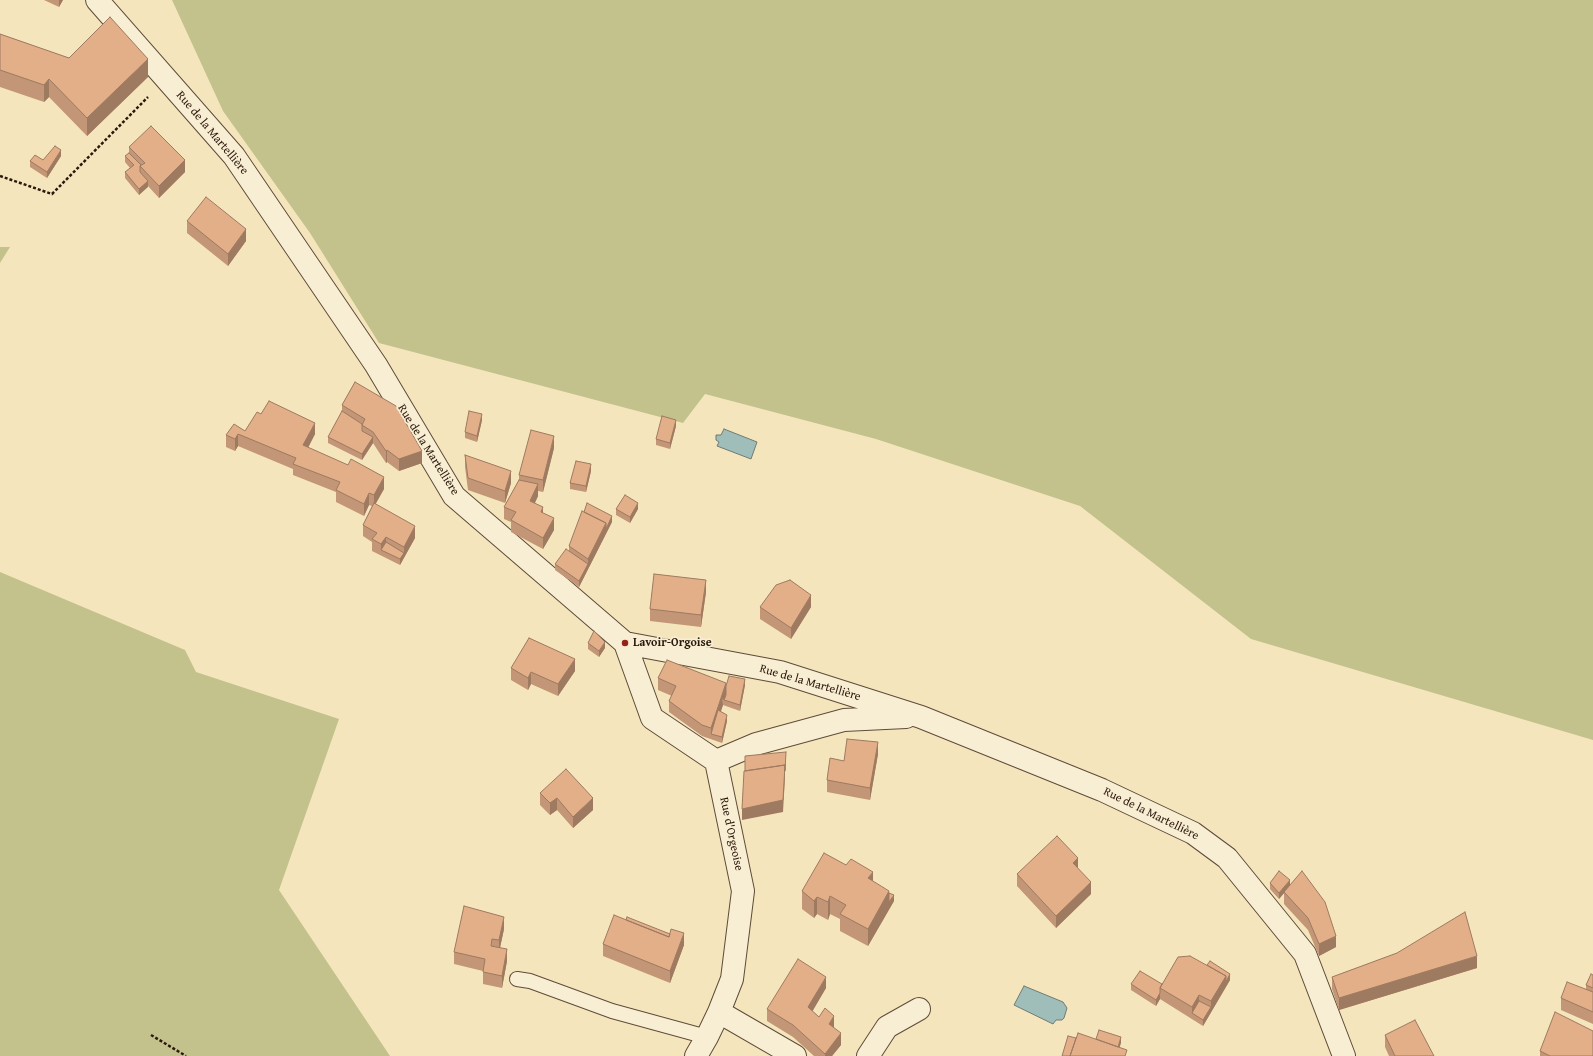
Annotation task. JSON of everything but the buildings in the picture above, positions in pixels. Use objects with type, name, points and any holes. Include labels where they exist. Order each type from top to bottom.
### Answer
[{"type":"street","name":"Rue de la Martellière","points":[[97,0],[234,156],[376,365],[454,496],[625,643],[780,672],[921,717],[1102,790],[1193,833],[1227,858],[1305,954],[1344,1056]]},
{"type":"street","points":[[625,643],[652,718],[716,761]]},
{"type":"street","name":"Rue de la Martellière","points":[[716,761],[756,744],[844,720],[921,717]]},
{"type":"street","name":"Rue d'Orgeoise","points":[[696,1056],[719,1012],[732,979],[743,891],[716,761]]},
{"type":"street","points":[[868,1056],[887,1027],[920,1009]]},
{"type":"street","points":[[719,1012],[795,1056]]},
{"type":"lane","points":[[517,980],[530,981],[612,1011],[707,1037]]},
{"type":"path","points":[[0,176],[52,194],[166,79]]},
{"type":"path","points":[[151,1035],[186,1056]]},
{"type":"shaded area","points":[[172,0],[1593,0],[1593,740],[1251,639],[1080,506],[876,439],[705,394],[683,423],[379,343],[310,233],[223,111]]},
{"type":"shaded area","points":[[0,247],[10,247],[0,263]]},
{"type":"shaded area","points":[[0,572],[185,650],[196,672],[339,719],[279,890],[390,1056],[0,1056]]},
{"type":"water","points":[[724,429],[757,442],[751,459],[717,446],[719,442],[716,440],[716,435],[721,435]]},
{"type":"water","points":[[1024,986],[1063,1002],[1067,1008],[1064,1018],[1062,1020],[1056,1020],[1053,1024],[1014,1005]]},
{"type":"place","name":"Lavoir-Orgoise","points":[[625,643]]}]
